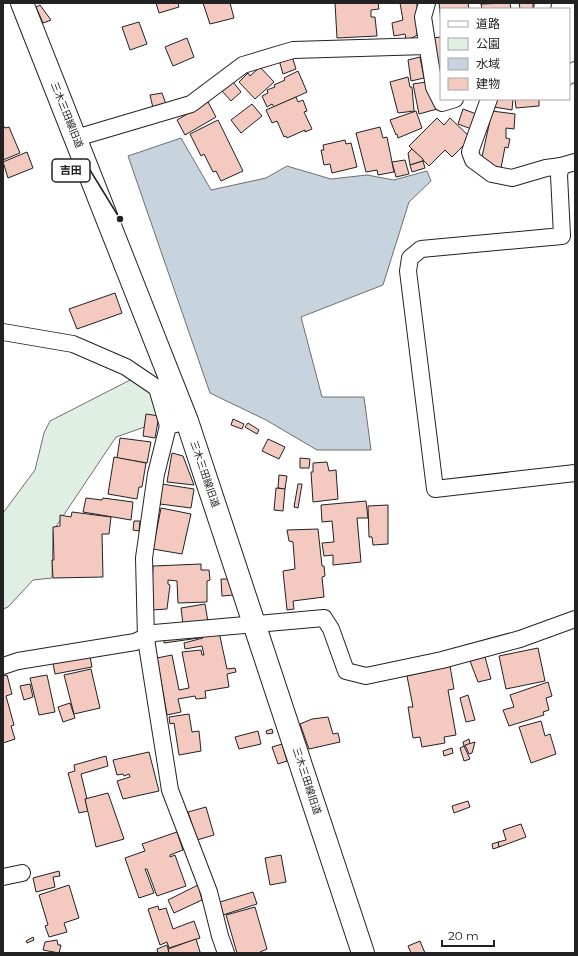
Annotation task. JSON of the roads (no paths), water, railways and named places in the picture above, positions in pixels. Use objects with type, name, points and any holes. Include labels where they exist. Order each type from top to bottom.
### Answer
[{"type":"street","name":"三木三田線旧道","points":[[22,3],[76,138],[177,424],[255,624],[363,953]]},
{"type":"street","points":[[427,3],[423,17],[434,87],[440,99]]},
{"type":"street","points":[[76,138],[191,104],[243,65],[293,50],[427,46]]},
{"type":"street","points":[[440,100],[442,103],[452,100]]},
{"type":"street","points":[[489,100],[470,152],[473,160],[492,174],[512,178],[546,168],[568,164]]},
{"type":"street","points":[[568,164],[559,175],[562,236],[421,249],[410,258],[408,271],[435,489],[575,473]]},
{"type":"street","points":[[3,332],[73,344],[126,367],[157,388],[177,424],[156,474],[144,558],[146,638],[170,790],[209,892],[226,953]]},
{"type":"street","points":[[3,666],[18,661],[135,642],[154,633],[324,618],[331,629],[346,671],[366,676],[442,660],[520,639],[575,619]]},
{"type":"street","points":[[3,877],[22,873]]},
{"type":"water","points":[[181,138],[211,190],[266,178],[287,166],[331,179],[367,175],[394,180],[427,171],[431,181],[409,202],[383,285],[301,317],[322,397],[364,397],[371,450],[317,450],[266,420],[210,393],[128,156]]},
{"type":"place","name":"吉田","points":[[120,219]]}]
